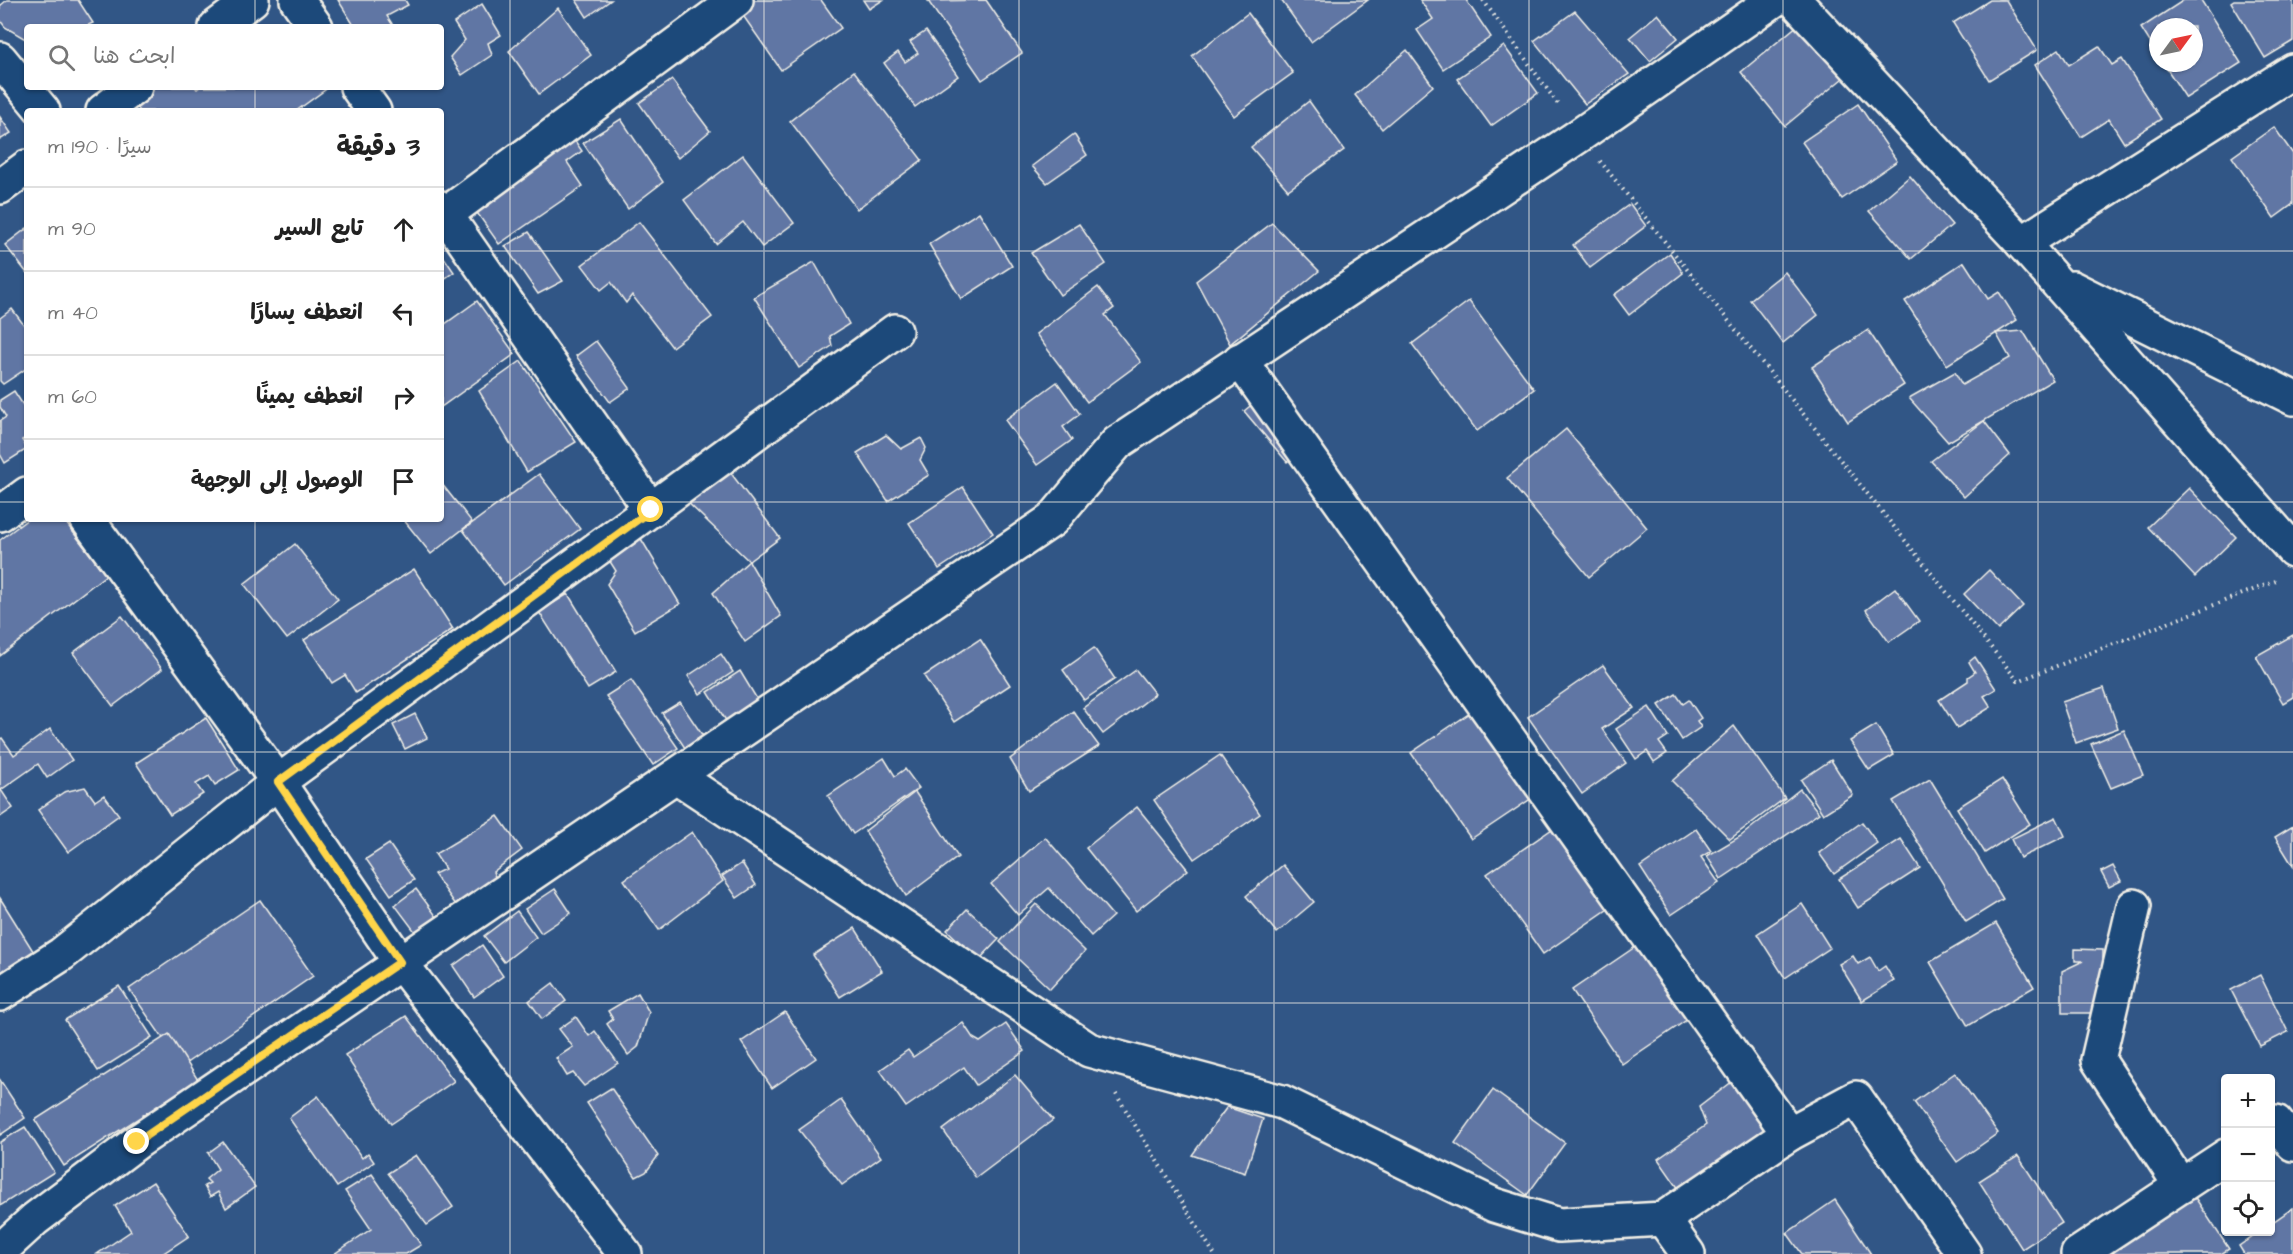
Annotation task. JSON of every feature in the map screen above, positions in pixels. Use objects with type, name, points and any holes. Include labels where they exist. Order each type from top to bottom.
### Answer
[{"type":"street","points":[[220,24],[252,0]]},
{"type":"street","points":[[297,0],[314,24]]},
{"type":"street","points":[[444,210],[736,0]]},
{"type":"street","points":[[0,1251],[35,1219],[137,1142],[1052,520],[1117,443],[1580,135],[1774,0]]},
{"type":"street","points":[[1794,0],[2056,281],[2288,564]]},
{"type":"street","points":[[0,59],[24,88]]},
{"type":"street","points":[[2022,243],[2293,71]]},
{"type":"street","points":[[26,90],[41,108]]},
{"type":"street","points":[[107,108],[131,90]]},
{"type":"street","points":[[359,90],[372,108]]},
{"type":"street","points":[[0,188],[24,169]]},
{"type":"street","points":[[444,212],[651,510]]},
{"type":"street","points":[[2056,281],[2293,398]]},
{"type":"street","points":[[0,994],[62,954],[278,782],[895,331]]},
{"type":"street","points":[[1240,360],[1789,1134]]},
{"type":"street","points":[[0,514],[24,496]]},
{"type":"street","points":[[89,522],[278,782],[400,962],[625,1254]]},
{"type":"street","points":[[676,776],[1089,1050],[1282,1102],[1494,1205],[1559,1225],[1663,1219],[1789,1134],[1856,1098],[1964,1254]]},
{"type":"street","points":[[2134,906],[2098,1060],[2181,1186]]},
{"type":"street","points":[[2078,1254],[2221,1159]]},
{"type":"street","points":[[1663,1219],[1688,1254]]},
{"type":"path","points":[[1483,0],[1580,135],[2018,681],[2288,564]]},
{"type":"path","points":[[1089,1050],[1214,1254]]},
{"type":"building","points":[[7,0],[78,0],[93,23],[24,24],[24,38],[5,27],[0,20],[0,6]]},
{"type":"building","points":[[338,0],[405,0],[408,5],[387,16],[392,24],[353,24]]},
{"type":"building","points":[[576,0],[611,0],[587,17]]},
{"type":"building","points":[[747,0],[821,0],[841,28],[781,70],[737,7]]},
{"type":"building","points":[[863,0],[883,0],[869,9]]},
{"type":"building","points":[[986,0],[1022,53],[982,80],[928,1]]},
{"type":"building","points":[[1281,0],[1368,0],[1311,42]]},
{"type":"building","points":[[1420,0],[1466,0],[1491,37],[1443,69],[1417,30],[1433,19]]},
{"type":"building","points":[[1990,0],[2006,0],[2037,50],[1989,80],[1953,23]]},
{"type":"building","points":[[2184,0],[2201,0],[2241,63],[2186,98],[2169,72],[2203,72],[2203,18],[2156,18]]},
{"type":"building","points":[[2234,0],[2293,0],[2293,41],[2265,58],[2231,2]]},
{"type":"building","points":[[482,4],[501,35],[488,43],[492,55],[462,75],[450,57],[465,40],[454,23]]},
{"type":"building","points":[[558,8],[591,55],[539,94],[509,51]]},
{"type":"building","points":[[1575,11],[1629,74],[1585,104],[1534,41]]},
{"type":"building","points":[[1248,13],[1293,73],[1234,116],[1192,56]]},
{"type":"building","points":[[1658,14],[1678,38],[1650,61],[1630,37]]},
{"type":"building","points":[[1804,20],[1848,74],[1785,126],[1741,72]]},
{"type":"building","points":[[2149,23],[2149,41],[2141,28]]},
{"type":"building","points":[[926,31],[958,76],[915,107],[884,63],[898,52],[905,62],[918,53],[910,42]]},
{"type":"building","points":[[1504,46],[1538,93],[1491,126],[1457,79]]},
{"type":"building","points":[[2099,46],[2112,65],[2122,59],[2161,119],[2124,143],[2109,119],[2081,137],[2035,65],[2059,49],[2069,65]]},
{"type":"building","points":[[1407,50],[1433,86],[1382,129],[1355,95]]},
{"type":"building","points":[[854,71],[922,160],[857,209],[790,121]]},
{"type":"building","points":[[672,80],[710,131],[678,158],[639,103]]},
{"type":"building","points":[[146,90],[325,90],[300,108],[138,108],[132,101]]},
{"type":"building","points":[[1309,101],[1344,150],[1288,190],[1251,147]]},
{"type":"building","points":[[1858,104],[1897,161],[1842,199],[1802,142]]},
{"type":"building","points":[[0,117],[11,133],[0,140]]},
{"type":"building","points":[[621,119],[663,182],[628,209],[583,143]]},
{"type":"building","points":[[2274,127],[2293,154],[2293,204],[2274,218],[2232,157]]},
{"type":"building","points":[[568,131],[582,151],[567,162],[583,186],[499,244],[468,200]]},
{"type":"building","points":[[1074,134],[1087,155],[1047,183],[1032,166]]},
{"type":"building","points":[[743,155],[794,223],[762,247],[743,222],[716,244],[684,200]]},
{"type":"building","points":[[1910,176],[1952,225],[1911,259],[1869,211]]},
{"type":"building","points":[[1630,204],[1646,226],[1590,268],[1573,245]]},
{"type":"building","points":[[979,212],[1012,266],[961,299],[929,244]]},
{"type":"building","points":[[639,222],[712,317],[672,347],[632,295],[626,303],[611,282],[601,290],[582,265]]},
{"type":"building","points":[[1272,223],[1319,271],[1230,344],[1196,281]]},
{"type":"building","points":[[1079,224],[1106,264],[1060,295],[1031,253]]},
{"type":"building","points":[[24,230],[24,269],[5,245]]},
{"type":"building","points":[[529,232],[563,281],[538,294],[505,246]]},
{"type":"building","points":[[1670,253],[1683,273],[1629,315],[1614,295]]},
{"type":"building","points":[[444,257],[454,272],[444,279]]},
{"type":"building","points":[[814,262],[849,324],[830,336],[832,346],[799,368],[754,297]]},
{"type":"building","points":[[1964,262],[1988,299],[1999,292],[2017,320],[1947,365],[1905,301]]},
{"type":"building","points":[[1785,272],[1818,315],[1783,343],[1750,300]]},
{"type":"building","points":[[1098,287],[1114,308],[1105,315],[1141,362],[1087,402],[1036,334]]},
{"type":"building","points":[[477,301],[515,354],[444,405],[444,325]]},
{"type":"building","points":[[1469,301],[1534,389],[1477,431],[1412,344]]},
{"type":"building","points":[[12,309],[24,325],[24,370],[3,384],[0,381],[0,318]]},
{"type":"building","points":[[1868,330],[1904,385],[1848,422],[1812,367]]},
{"type":"building","points":[[2023,331],[2053,380],[1948,442],[1909,398],[1955,372],[1962,385],[2010,358],[1996,333]]},
{"type":"building","points":[[596,341],[630,388],[610,402],[576,356]]},
{"type":"building","points":[[521,361],[576,442],[527,472],[479,391]]},
{"type":"building","points":[[1057,382],[1080,414],[1063,427],[1072,440],[1037,465],[1005,420]]},
{"type":"building","points":[[14,391],[24,404],[24,439],[22,440],[24,451],[5,463],[0,454],[0,421],[6,417],[0,407],[0,400]]},
{"type":"building","points":[[1266,393],[1308,445],[1287,462],[1244,411]]},
{"type":"building","points":[[1984,421],[2010,455],[1964,497],[1931,461]]},
{"type":"building","points":[[1566,429],[1647,528],[1589,577],[1507,478]]},
{"type":"building","points":[[886,435],[901,449],[921,438],[926,448],[920,460],[929,475],[888,501],[857,453]]},
{"type":"building","points":[[727,468],[780,538],[749,561],[682,497]]},
{"type":"building","points":[[539,474],[580,529],[504,585],[463,530]]},
{"type":"building","points":[[444,487],[472,522],[431,554],[405,522],[444,522]]},
{"type":"building","points":[[963,487],[993,533],[939,569],[909,523]]},
{"type":"building","points":[[2189,488],[2236,537],[2195,577],[2148,527]]},
{"type":"building","points":[[24,522],[65,522],[106,575],[0,656],[0,540]]},
{"type":"building","points":[[637,532],[680,604],[635,631],[607,584],[616,571],[604,552]]},
{"type":"building","points":[[295,544],[338,599],[287,639],[244,584]]},
{"type":"building","points":[[749,561],[781,616],[745,642],[713,593]]},
{"type":"building","points":[[414,569],[453,629],[356,693],[345,675],[332,683],[304,640]]},
{"type":"building","points":[[1989,570],[2023,606],[1998,630],[1964,594]]},
{"type":"building","points":[[1895,588],[1919,621],[1889,642],[1866,610]]},
{"type":"building","points":[[568,594],[616,672],[588,689],[539,612]]},
{"type":"building","points":[[122,616],[162,669],[113,706],[73,653]]},
{"type":"building","points":[[2293,635],[2293,697],[2283,703],[2256,656]]},
{"type":"building","points":[[980,639],[1010,685],[954,722],[924,676]]},
{"type":"building","points":[[1094,648],[1115,679],[1084,700],[1063,670]]},
{"type":"building","points":[[721,654],[733,672],[700,694],[688,676]]},
{"type":"building","points":[[1975,657],[1996,689],[1984,696],[1991,707],[1957,728],[1939,700],[1968,681],[1968,677],[1975,672],[1969,662]]},
{"type":"building","points":[[1603,665],[1634,708],[1602,729],[1626,763],[1582,794],[1528,717]]},
{"type":"building","points":[[1136,670],[1155,694],[1103,734],[1083,708]]},
{"type":"building","points":[[740,671],[766,714],[735,735],[708,692]]},
{"type":"building","points":[[631,680],[678,748],[653,765],[606,696]]},
{"type":"building","points":[[2104,688],[2118,728],[2076,743],[2062,702]]},
{"type":"building","points":[[1676,694],[1683,704],[1689,700],[1701,718],[1697,721],[1701,727],[1682,740],[1659,705]]},
{"type":"building","points":[[680,702],[703,736],[685,748],[662,713]]},
{"type":"building","points":[[1649,707],[1668,736],[1659,742],[1667,753],[1654,762],[1647,751],[1636,759],[1616,729]]},
{"type":"building","points":[[1073,711],[1099,746],[1029,791],[1010,759]]},
{"type":"building","points":[[1473,711],[1532,798],[1471,839],[1411,753]]},
{"type":"building","points":[[415,714],[427,738],[405,749],[393,725]]},
{"type":"building","points":[[206,718],[239,770],[215,785],[209,776],[196,784],[203,794],[170,815],[136,763]]},
{"type":"building","points":[[1876,725],[1894,755],[1869,770],[1850,741]]},
{"type":"building","points":[[1734,726],[1785,798],[1730,839],[1672,781]]},
{"type":"building","points":[[50,729],[72,760],[47,778],[38,764],[1,790],[13,808],[0,817],[0,739],[2,738],[14,755]]},
{"type":"building","points":[[2124,730],[2143,775],[2111,788],[2091,744]]},
{"type":"building","points":[[1220,755],[1260,814],[1194,859],[1154,800]]},
{"type":"building","points":[[884,758],[895,776],[905,769],[919,788],[853,834],[828,796]]},
{"type":"building","points":[[1831,760],[1853,795],[1823,814],[1801,780]]},
{"type":"building","points":[[1930,779],[2003,899],[1966,922],[1893,801]]},
{"type":"building","points":[[2002,779],[2030,824],[1985,853],[1957,808]]},
{"type":"building","points":[[85,787],[95,801],[104,795],[119,815],[68,852],[38,810],[64,792]]},
{"type":"building","points":[[1800,789],[1819,813],[1721,879],[1707,856],[1741,836]]},
{"type":"building","points":[[915,792],[958,857],[906,896],[865,831]]},
{"type":"building","points":[[1137,807],[1188,870],[1136,911],[1086,848]]},
{"type":"building","points":[[498,816],[522,850],[493,872],[500,888],[463,915],[434,874],[445,869],[435,854]]},
{"type":"building","points":[[2056,817],[2065,836],[2020,858],[2011,839]]},
{"type":"building","points":[[1862,822],[1877,843],[1834,874],[1819,853]]},
{"type":"building","points":[[2293,826],[2293,866],[2275,837]]},
{"type":"building","points":[[1555,827],[1611,907],[1543,954],[1487,874]]},
{"type":"building","points":[[1696,829],[1711,851],[1701,857],[1719,883],[1671,915],[1640,867]]},
{"type":"building","points":[[692,832],[723,881],[659,930],[624,880]]},
{"type":"building","points":[[1045,837],[1113,916],[1091,936],[1049,888],[1018,915],[991,884]]},
{"type":"building","points":[[1901,839],[1920,868],[1858,908],[1839,879]]},
{"type":"building","points":[[389,844],[414,880],[391,895],[366,859]]},
{"type":"building","points":[[742,863],[756,885],[737,898],[722,876]]},
{"type":"building","points":[[1283,865],[1314,902],[1277,933],[1246,896]]},
{"type":"building","points":[[2113,866],[2121,881],[2109,887],[2101,872]]},
{"type":"building","points":[[416,889],[437,917],[416,933],[395,905]]},
{"type":"building","points":[[555,889],[571,913],[541,933],[525,909]]},
{"type":"building","points":[[0,898],[35,954],[0,976]]},
{"type":"building","points":[[260,900],[313,976],[182,1066],[129,989]]},
{"type":"building","points":[[1036,904],[1085,951],[1050,989],[1000,942]]},
{"type":"building","points":[[1802,904],[1830,948],[1785,978],[1757,934]]},
{"type":"building","points":[[967,909],[999,939],[979,960],[947,930]]},
{"type":"building","points":[[517,911],[536,937],[504,962],[484,936]]},
{"type":"building","points":[[1996,923],[2034,987],[1968,1026],[1930,962]]},
{"type":"building","points":[[855,928],[882,971],[840,997],[813,955]]},
{"type":"building","points":[[1641,943],[1691,1017],[1622,1064],[1572,990]]},
{"type":"building","points":[[482,945],[503,976],[474,997],[453,966]]},
{"type":"building","points":[[2075,949],[2103,950],[2103,1013],[2062,1013],[2062,971],[2083,961],[2075,961]]},
{"type":"building","points":[[1853,956],[1858,964],[1870,957],[1878,971],[1885,966],[1894,981],[1862,1001],[1839,964]]},
{"type":"building","points":[[2260,975],[2288,1032],[2260,1046],[2231,990]]},
{"type":"building","points":[[553,983],[566,1001],[542,1019],[529,1001]]},
{"type":"building","points":[[119,986],[152,1037],[98,1071],[65,1020]]},
{"type":"building","points":[[638,993],[649,1012],[638,1047],[628,1055],[607,1024],[613,1019],[608,1011]]},
{"type":"building","points":[[785,1012],[816,1058],[772,1088],[741,1042]]},
{"type":"building","points":[[406,1016],[454,1081],[391,1124],[345,1055]]},
{"type":"building","points":[[576,1017],[589,1036],[595,1031],[618,1063],[584,1086],[573,1073],[567,1076],[556,1058],[573,1047],[559,1029]]},
{"type":"building","points":[[963,1023],[973,1038],[980,1042],[1006,1024],[1025,1051],[976,1085],[964,1067],[906,1107],[880,1070],[908,1050],[913,1057]]},
{"type":"building","points":[[169,1034],[198,1080],[64,1166],[35,1120]]},
{"type":"building","points":[[1955,1073],[1998,1133],[1957,1162],[1914,1102]]},
{"type":"building","points":[[1015,1075],[1053,1120],[976,1178],[943,1130]]},
{"type":"building","points":[[0,1080],[25,1118],[0,1135]]},
{"type":"building","points":[[1733,1081],[1770,1132],[1681,1192],[1658,1159],[1706,1125],[1699,1107]]},
{"type":"building","points":[[611,1088],[658,1156],[646,1172],[636,1177],[587,1103]]},
{"type":"building","points":[[1493,1090],[1565,1143],[1527,1195],[1455,1143]]},
{"type":"building","points":[[318,1096],[362,1158],[368,1153],[374,1162],[337,1187],[289,1118]]},
{"type":"building","points":[[841,1100],[881,1157],[842,1185],[799,1130]]},
{"type":"building","points":[[1227,1107],[1263,1119],[1245,1173],[1192,1155]]},
{"type":"building","points":[[25,1127],[54,1172],[0,1206],[0,1142]]},
{"type":"building","points":[[223,1142],[255,1187],[226,1208],[218,1192],[210,1197],[204,1186],[210,1183],[206,1179],[218,1169],[208,1153]]},
{"type":"building","points":[[416,1155],[453,1207],[427,1225],[388,1173]]},
{"type":"building","points":[[2018,1156],[2062,1223],[2022,1249],[1979,1181]]},
{"type":"building","points":[[372,1174],[421,1245],[406,1254],[334,1254],[371,1229],[345,1191]]},
{"type":"building","points":[[153,1182],[189,1236],[162,1254],[97,1254],[131,1231],[115,1206]]},
{"type":"building","points":[[2194,1196],[2229,1249],[2221,1254],[2107,1254]]},
{"type":"building","points":[[1835,1200],[1871,1254],[1802,1254],[1787,1233]]},
{"type":"building","points":[[2293,1208],[2293,1254],[2244,1254],[2239,1246],[2253,1236],[2275,1236],[2275,1221]]},
{"type":"route","points":[[137,1142],[400,962],[278,782],[651,510]]}]
